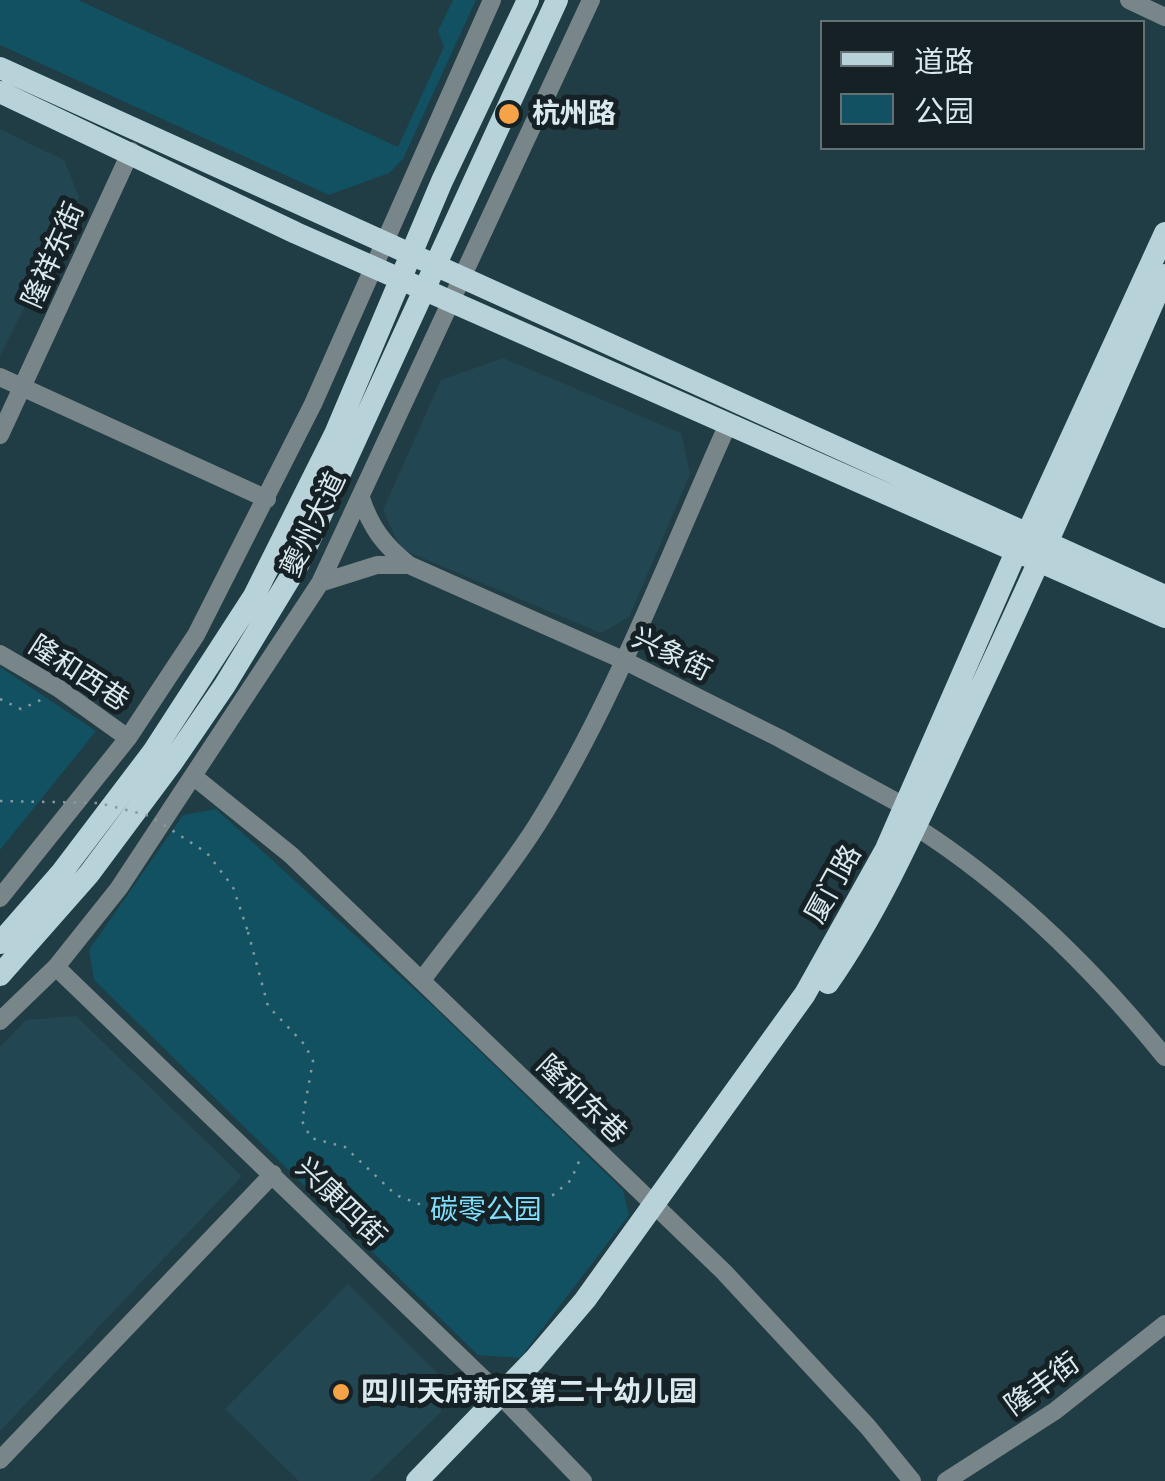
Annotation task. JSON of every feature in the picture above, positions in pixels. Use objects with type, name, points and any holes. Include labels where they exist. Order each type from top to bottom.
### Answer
[{"type":"main road","name":"夔州大道","points":[[0,943],[62,872],[152,752],[254,596],[335,434],[411,255],[528,0]]},
{"type":"main road","name":"夔州大道","points":[[0,976],[58,912],[149,794],[276,602],[344,469],[557,0]]},
{"type":"main road","points":[[0,68],[434,265],[1033,548],[1165,617]]},
{"type":"main road","points":[[0,92],[296,233],[728,424],[1033,548],[1165,596]]},
{"type":"main road","name":"厦门路","points":[[1033,548],[1165,233]]},
{"type":"main road","name":"厦门路","points":[[416,1481],[505,1401],[598,1306],[659,1212],[832,977],[869,918],[910,816],[1033,548],[1165,275]]},
{"type":"main road","name":"厦门路","points":[[438,1481],[505,1401]]},
{"type":"street","name":"夔州大道","points":[[0,898],[128,738],[196,634],[267,499],[492,0]]},
{"type":"street","name":"夔州大道","points":[[0,1021],[56,967],[119,888],[320,583],[591,0]]},
{"type":"street","points":[[1128,0],[1165,17]]},
{"type":"street","name":"隆祥东街","points":[[0,435],[130,152]]},
{"type":"street","points":[[0,377],[267,499]]},
{"type":"street","points":[[422,980],[534,828],[610,691],[728,424]]},
{"type":"street","name":"兴象街","points":[[360,498],[380,540],[409,565],[622,660],[779,738],[910,816],[1030,913],[1165,1057]]},
{"type":"street","points":[[320,583],[376,566],[409,565]]},
{"type":"street","name":"隆和西巷","points":[[0,654],[58,688],[128,738]]},
{"type":"street","name":"隆和东巷","points":[[193,776],[291,855],[724,1272],[912,1481]]},
{"type":"street","name":"兴康四街","points":[[56,967],[273,1174],[583,1481]]},
{"type":"street","points":[[0,1460],[273,1174]]},
{"type":"street","name":"隆丰街","points":[[946,1481],[1055,1412],[1165,1324]]},
{"type":"path","points":[[0,699],[22,709],[50,696]]},
{"type":"path","points":[[0,802],[99,803],[150,816],[207,853],[233,887],[268,1006],[304,1045],[313,1061],[302,1121],[311,1138],[345,1147],[396,1195],[432,1209],[527,1202],[553,1195],[571,1180],[580,1160]]},
{"type":"shaded area","points":[[0,129],[64,160],[79,197],[0,356]]},
{"type":"shaded area","points":[[503,358],[681,433],[690,474],[629,617],[601,633],[401,549],[383,510],[441,380]]},
{"type":"shaded area","points":[[76,1016],[242,1176],[0,1431],[0,1047],[26,1020]]},
{"type":"shaded area","name":"四川天府新区第二十幼儿园","points":[[348,1284],[439,1375],[441,1412],[370,1481],[299,1481],[225,1409]]},
{"type":"green space","points":[[0,0],[78,0],[398,147],[444,47],[438,31],[453,0],[476,0],[403,159],[389,173],[329,195],[0,45]]},
{"type":"green space","points":[[0,667],[96,731],[0,850]]},
{"type":"green space","name":"碳零公园","points":[[216,809],[435,1008],[623,1190],[629,1215],[520,1358],[478,1355],[94,980],[89,950],[183,815]]},
{"type":"place","name":"杭州路","points":[[509,114]]},
{"type":"place","name":"四川天府新区第二十幼儿园","points":[[341,1392]]}]
